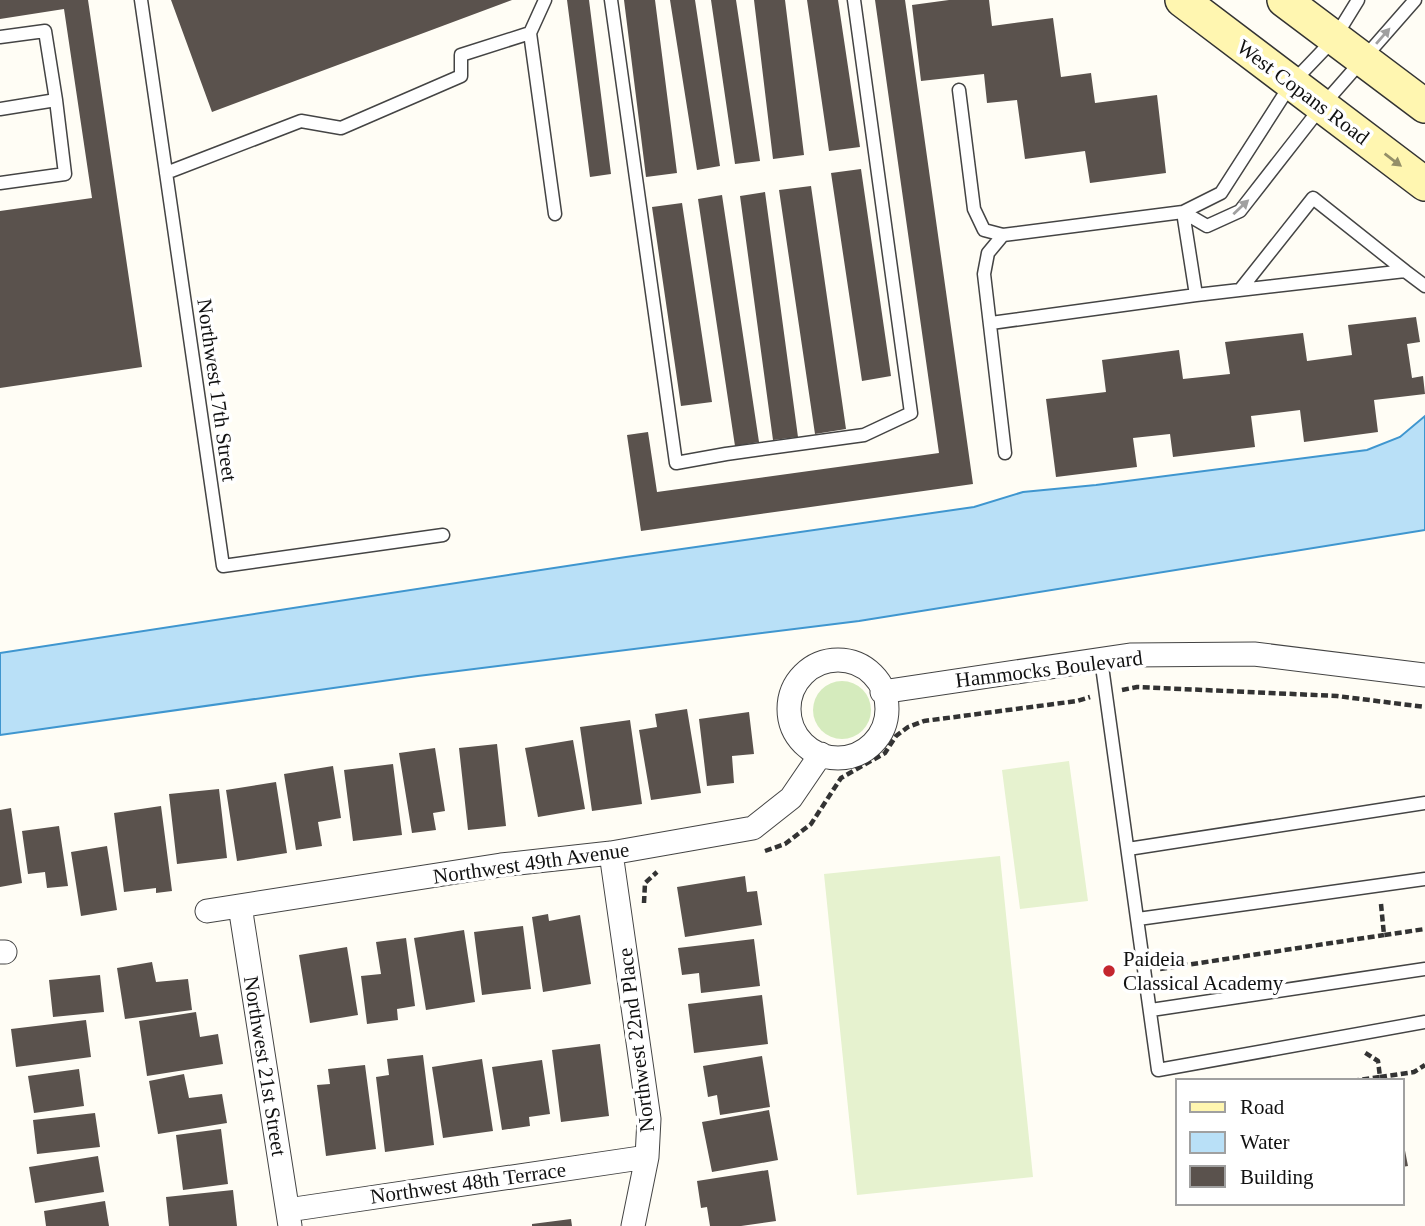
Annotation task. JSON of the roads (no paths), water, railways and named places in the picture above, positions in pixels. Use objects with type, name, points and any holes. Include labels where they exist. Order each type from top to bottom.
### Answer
[{"type":"main road","name":"West Copans Road","points":[[1181,0],[1425,184]]},
{"type":"main road","points":[[1284,0],[1425,106]]},
{"type":"street","name":"Hammocks Boulevard","points":[[883,692],[1130,655],[1254,654],[1425,675]]},
{"type":"street","points":[[829,660],[846,660],[862,666],[876,676],[888,704],[886,722],[880,736],[870,748],[857,756],[842,759],[827,758],[821,754],[800,741],[791,726],[789,709],[792,692],[800,677],[813,666],[829,660]]},
{"type":"street","name":"Northwest 49th Avenue","points":[[208,911],[501,865],[611,853],[753,828],[791,798],[821,754]]},
{"type":"street","name":"Northwest 22nd Place","points":[[611,853],[649,1119],[647,1157],[633,1226]]},
{"type":"street","name":"Northwest 21st Street","points":[[240,906],[289,1218]]},
{"type":"street","name":"Northwest 48th Terrace","points":[[289,1218],[647,1157]]},
{"type":"lane","name":"Northwest 17th Street","points":[[141,0],[223,566],[443,535]]},
{"type":"lane","points":[[545,0],[530,33],[555,214]]},
{"type":"lane","points":[[611,0],[676,463],[864,435],[911,413],[854,0]]},
{"type":"lane","points":[[959,90],[974,209],[984,230],[1003,235],[1183,212],[1222,193],[1291,84],[1334,38],[1359,0]]},
{"type":"lane","points":[[1183,212],[1207,226],[1240,211],[1322,106],[1415,0]]},
{"type":"lane","points":[[0,37],[45,31],[65,174],[0,183]]},
{"type":"lane","points":[[166,173],[301,121],[341,128],[461,76],[461,55],[530,33]]},
{"type":"lane","points":[[0,109],[56,100]]},
{"type":"lane","points":[[1240,290],[1313,198],[1425,286]]},
{"type":"lane","points":[[1183,212],[1196,295]]},
{"type":"lane","points":[[1003,235],[988,253],[985,274],[1005,453]]},
{"type":"lane","points":[[990,323],[1196,295],[1405,271]]},
{"type":"lane","points":[[1101,659],[1158,1070],[1425,1022]]},
{"type":"lane","points":[[1128,849],[1425,803]]},
{"type":"lane","points":[[1138,919],[1425,879]]},
{"type":"lane","points":[[1150,1010],[1425,969]]},
{"type":"water","points":[[1425,416],[1425,530],[859,621],[418,676],[0,735],[0,653],[626,557],[974,507],[1023,492],[1367,450],[1400,437]]},
{"type":"place","name":"Paideia Classical Academy","points":[[1109,971]]}]
